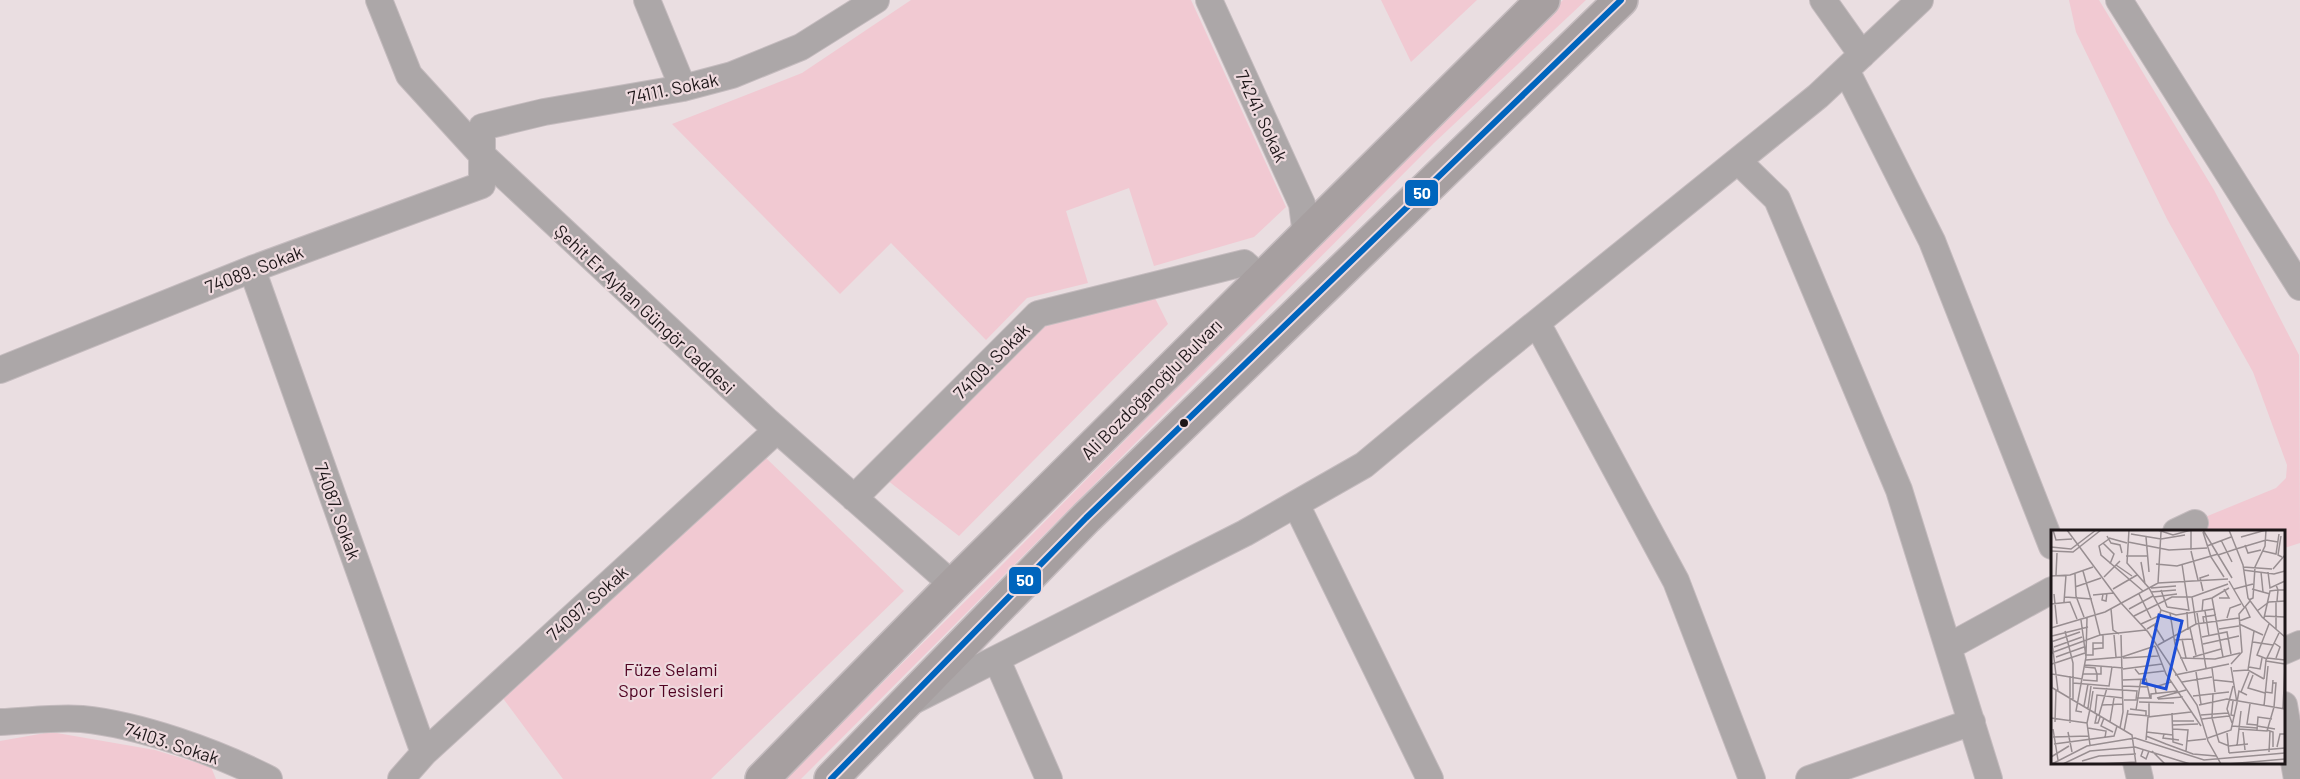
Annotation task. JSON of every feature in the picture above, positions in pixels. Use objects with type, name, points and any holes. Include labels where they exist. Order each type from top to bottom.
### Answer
[{"type":"main road","name":"Ali Bozdoğanoğlu Bulvarı","points":[[762,779],[953,585],[1543,0]]},
{"type":"main road","points":[[831,779],[1086,518],[1621,0]]},
{"type":"street","name":"Şehit Er Ayhan Güngör Caddesi","points":[[379,0],[409,75],[482,155],[777,430],[953,585]]},
{"type":"street","points":[[647,0],[683,88]]},
{"type":"street","name":"74111. Sokak","points":[[482,155],[482,127],[544,112],[683,88],[732,75],[801,47],[876,0]]},
{"type":"street","name":"74241. Sokak","points":[[1209,0],[1302,204],[1306,235]]},
{"type":"street","points":[[1823,0],[1854,63],[1932,241],[2051,543]]},
{"type":"street","points":[[902,706],[1245,533],[1364,465],[1818,96],[1920,0]]},
{"type":"street","points":[[2119,0],[2300,287]]},
{"type":"street","name":"74089. Sokak","points":[[0,370],[252,269],[483,185],[482,155]]},
{"type":"street","points":[[1738,161],[1777,199],[1899,490],[1989,779]]},
{"type":"street","name":"74109. Sokak","points":[[855,498],[1038,314],[1244,263],[1262,279]]},
{"type":"street","name":"74087. Sokak","points":[[252,269],[424,753]]},
{"type":"street","points":[[1536,323],[1676,581],[1752,779]]},
{"type":"street","name":"74097. Sokak","points":[[400,779],[424,753],[777,430]]},
{"type":"street","points":[[1296,504],[1430,779]]},
{"type":"street","points":[[1948,647],[2051,591]]},
{"type":"street","points":[[2285,650],[2300,644]]},
{"type":"street","points":[[997,660],[1049,779]]},
{"type":"street","points":[[2285,716],[2297,779]]},
{"type":"street","name":"74103. Sokak","points":[[0,722],[81,719],[141,729],[244,767],[269,779]]},
{"type":"street","points":[[1809,779],[1972,722]]},
{"type":"street","points":[[2136,764],[2140,779]]},
{"type":"green space","points":[[911,0],[1191,0],[1286,207],[1254,237],[1154,266],[1129,188],[1066,211],[1088,283],[1027,298],[986,340],[891,243],[840,294],[672,124],[802,73]]},
{"type":"green space","points":[[1381,0],[1477,0],[1411,62]]},
{"type":"green space","points":[[1563,0],[1586,0],[1434,143],[801,779],[785,779],[996,571]]},
{"type":"green space","points":[[2069,0],[2099,0],[2214,190],[2299,355],[2300,543],[2285,548],[2285,530],[2173,530],[2276,488],[2286,478],[2287,465],[2253,372],[2167,219],[2076,32]]},
{"type":"green space","points":[[1154,296],[1168,324],[959,536],[887,480],[1044,318]]},
{"type":"green space","name":"Füze Selami Spor Tesisleri","points":[[766,458],[904,591],[711,779],[563,779],[502,697]]},
{"type":"green space","points":[[51,732],[155,750],[211,767],[216,779],[0,779],[0,741]]},
{"type":"transit line","name":"50","points":[[831,779],[1086,518],[1621,0]]}]
